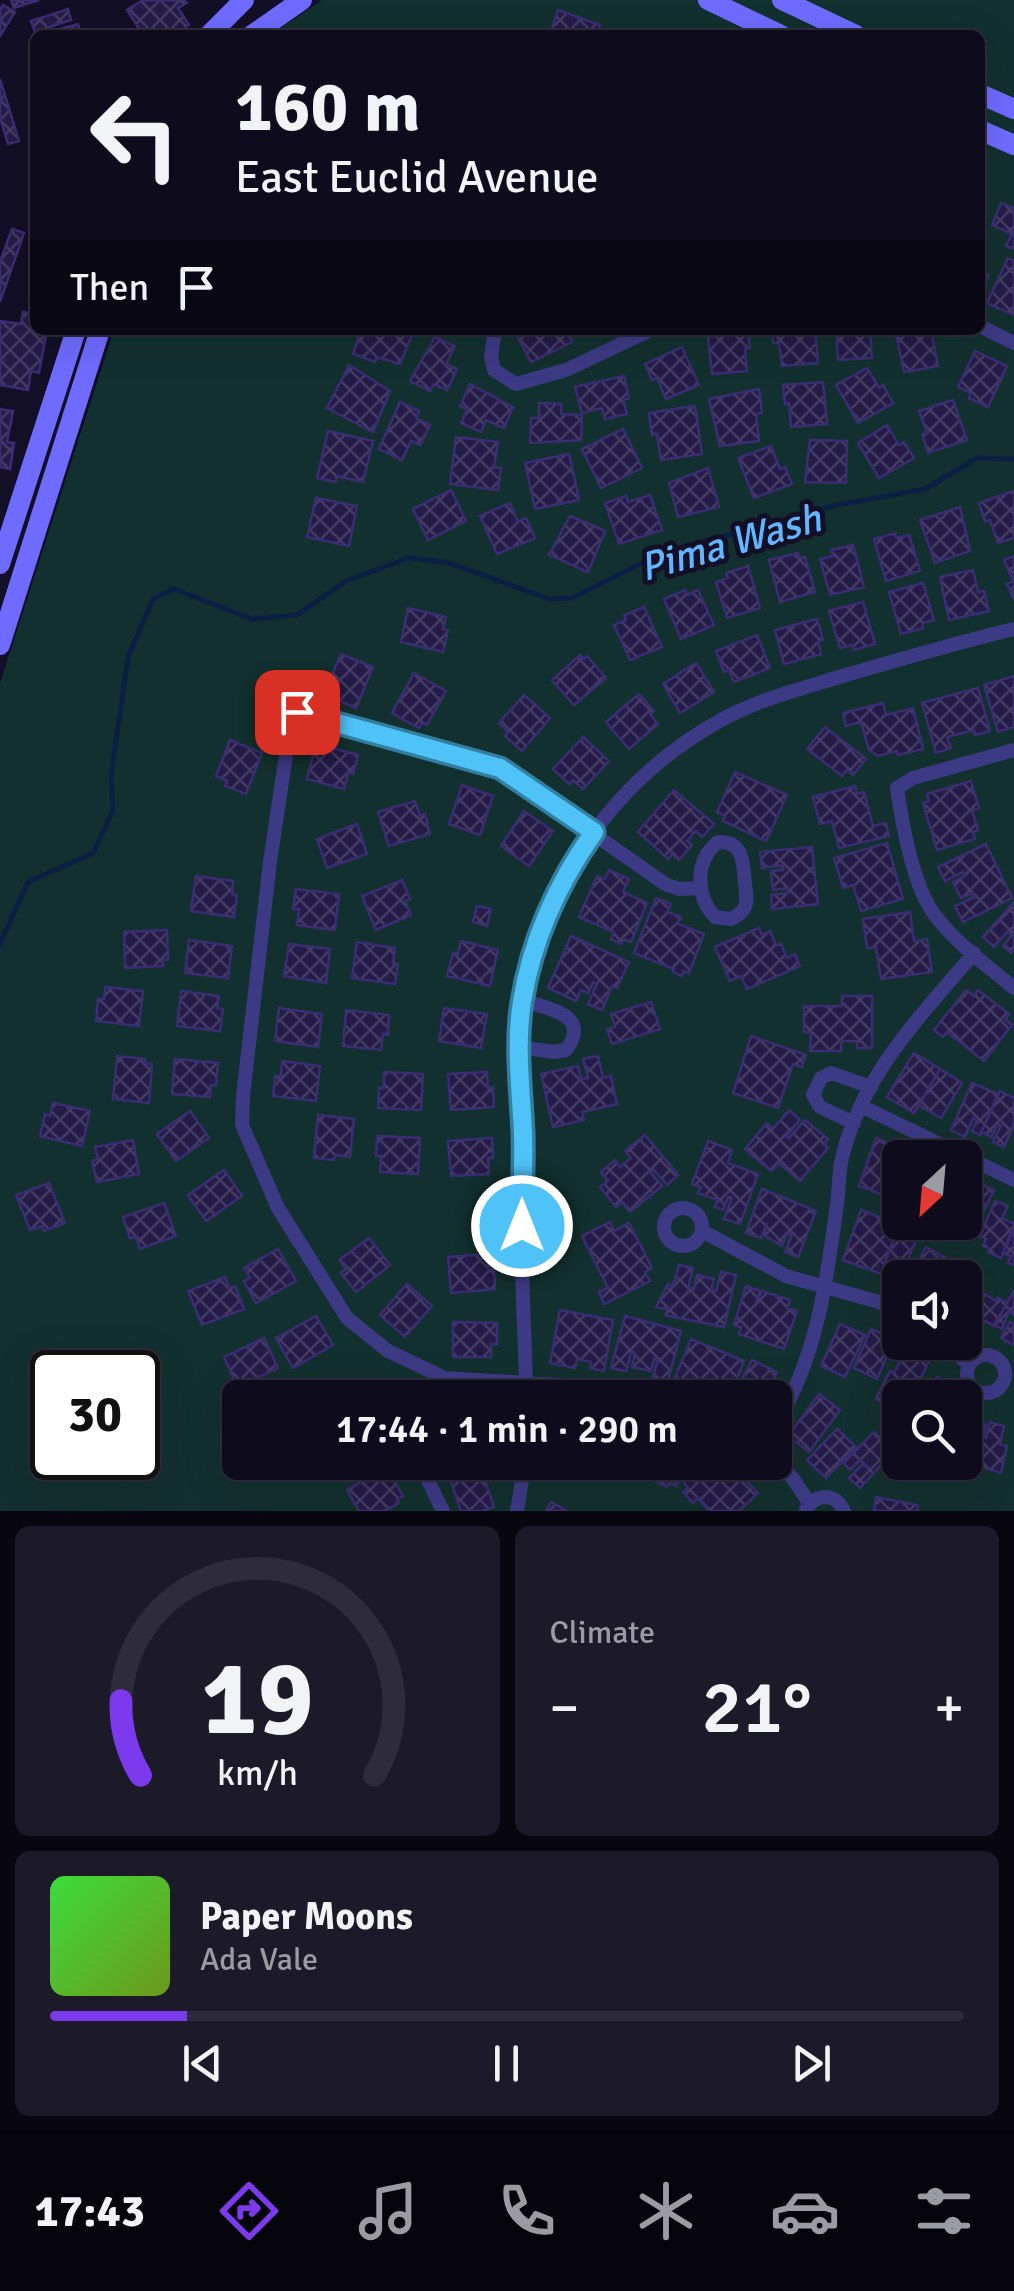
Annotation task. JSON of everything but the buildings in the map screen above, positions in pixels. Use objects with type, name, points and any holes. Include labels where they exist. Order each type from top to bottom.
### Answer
[{"type":"main road","points":[[213,30],[244,0]]},
{"type":"main road","points":[[259,30],[302,0]]},
{"type":"main road","points":[[708,0],[771,30]]},
{"type":"main road","points":[[782,0],[845,30]]},
{"type":"main road","points":[[985,96],[1014,109]]},
{"type":"main road","points":[[985,132],[1014,145]]},
{"type":"main road","points":[[0,564],[74,335]]},
{"type":"main road","points":[[0,645],[98,335]]},
{"type":"street","points":[[985,328],[1014,343]]},
{"type":"street","points":[[494,335],[490,357],[494,370],[516,384],[537,380],[640,335]]},
{"type":"street","points":[[526,1380],[518,1047],[522,1000],[535,945],[577,857],[635,782],[686,741],[726,718],[813,685],[1014,628]]},
{"type":"street","points":[[458,1380],[445,1378],[388,1351],[347,1318],[278,1208],[242,1124],[270,862],[290,728],[297,712],[500,768],[665,884],[680,889],[699,888]]},
{"type":"street","points":[[1014,750],[913,778],[898,788],[929,906],[947,929],[1014,988]]},
{"type":"street","points":[[730,842],[739,847],[746,899],[742,913],[731,920],[715,917],[699,888],[712,846],[730,842]]},
{"type":"street","points":[[792,1390],[825,1287],[841,1160],[861,1106],[901,1036],[974,953]]},
{"type":"street","points":[[518,1047],[554,1052],[566,1050],[574,1040],[575,1028],[569,1018],[522,1000]]},
{"type":"street","points":[[854,1123],[820,1108],[813,1095],[815,1086],[831,1073],[871,1087]]},
{"type":"street","points":[[861,1106],[1014,1180]]},
{"type":"street","points":[[702,1231],[786,1276],[882,1304]]},
{"type":"street","points":[[965,1360],[970,1364]]},
{"type":"street","points":[[792,1478],[808,1507],[827,1496],[844,1511]]},
{"type":"street","points":[[428,1480],[443,1511]]},
{"type":"street","points":[[517,1511],[522,1480]]},
{"type":"green space","points":[[322,0],[1014,0],[1014,1511],[0,1511],[0,683],[112,335],[985,335],[985,30],[278,30]]},
{"type":"waterway","name":"Pima Wash","points":[[0,944],[28,882],[93,853],[113,811],[111,775],[128,657],[153,599],[174,589],[252,619],[297,615],[346,581],[408,558],[446,562],[550,599],[572,598],[662,553],[837,505],[925,489],[977,458],[1014,459]]},
{"type":"route","points":[[297,712],[500,768],[594,832],[548,912],[535,945],[522,1000],[518,1062],[523,1132],[522,1226]]}]
